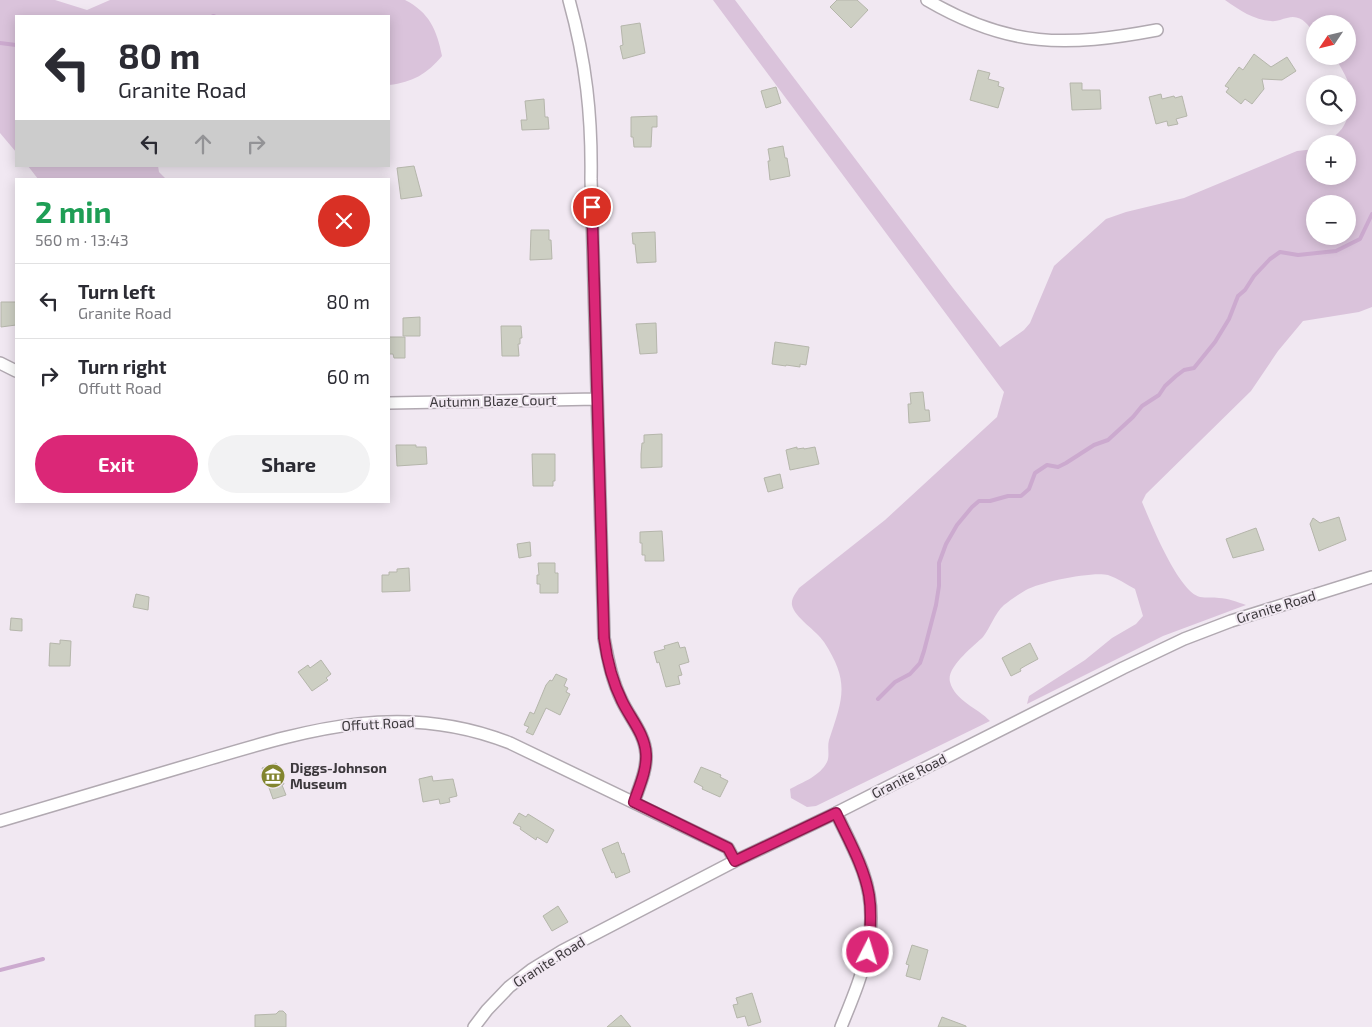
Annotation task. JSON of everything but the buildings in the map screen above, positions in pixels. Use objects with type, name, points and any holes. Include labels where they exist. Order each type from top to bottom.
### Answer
[{"type":"street","points":[[569,0],[585,71],[591,132],[604,638],[613,681],[640,732],[646,753],[644,772],[634,802]]},
{"type":"street","points":[[927,0],[972,24],[999,33],[1030,39],[1062,42],[1093,41],[1157,30]]},
{"type":"street","points":[[0,363],[15,370]]},
{"type":"street","name":"Autumn Blaze Court","points":[[390,403],[597,399]]},
{"type":"street","name":"Granite Road","points":[[474,1027],[509,987],[531,970],[562,951],[735,861],[836,813],[1184,639],[1231,621],[1372,578]]},
{"type":"street","name":"Offutt Road","points":[[0,821],[286,737],[346,724],[389,721],[444,724],[495,737],[527,750],[728,848],[735,861]]},
{"type":"street","points":[[836,813],[863,872],[869,894],[871,912],[868,952],[862,975],[841,1027]]},
{"type":"shaded area","points":[[0,0],[55,0],[87,10],[110,0],[405,0],[420,10],[431,23],[442,56],[431,68],[419,76],[405,82],[390,85],[390,15],[15,15],[15,151],[0,133]]},
{"type":"shaded area","points":[[713,0],[735,0],[953,288],[1000,347],[1024,330],[1030,323],[1054,266],[1106,219],[1126,212],[1184,198],[1297,151],[1306,150],[1306,185],[1356,185],[1356,135],[1335,135],[1344,125],[1356,125],[1356,75],[1345,75],[1339,65],[1356,65],[1356,15],[1306,15],[1306,23],[1296,17],[1273,21],[1253,17],[1225,0],[1372,0],[1372,307],[1359,312],[1303,321],[1278,351],[1251,391],[1146,494],[1142,502],[1174,570],[1192,592],[1200,597],[1232,600],[1246,605],[1163,636],[1027,704],[1029,696],[1085,660],[1112,638],[1136,624],[1143,616],[1135,589],[1108,575],[1101,574],[1067,578],[1026,590],[1004,605],[983,637],[956,664],[950,676],[950,682],[957,694],[990,721],[816,806],[807,807],[791,798],[790,789],[816,775],[827,762],[829,740],[838,713],[841,680],[838,668],[824,642],[794,610],[792,605],[793,598],[799,588],[885,520],[997,417],[1004,392]]},
{"type":"shaded area","points":[[29,167],[158,167],[159,172],[165,178],[37,178]]},
{"type":"waterway","points":[[0,43],[15,45]]},
{"type":"waterway","points":[[878,699],[895,682],[910,674],[920,663],[936,605],[939,586],[939,563],[946,544],[957,525],[972,507],[979,501],[990,501],[1008,496],[1021,496],[1029,489],[1035,473],[1047,465],[1058,467],[1094,445],[1108,440],[1142,406],[1159,395],[1165,386],[1176,376],[1184,370],[1194,368],[1215,342],[1229,319],[1238,296],[1270,259],[1280,252],[1298,255],[1336,251],[1360,239],[1372,214]]},
{"type":"waterway","points":[[0,970],[43,959]]},
{"type":"place","name":"Diggs-Johnson Museum","points":[[273,776]]},
{"type":"route","points":[[592,207],[602,610],[604,638],[613,681],[640,732],[646,753],[644,772],[634,802],[728,848],[735,861],[836,813],[863,872],[869,894],[871,912],[868,952]]}]
